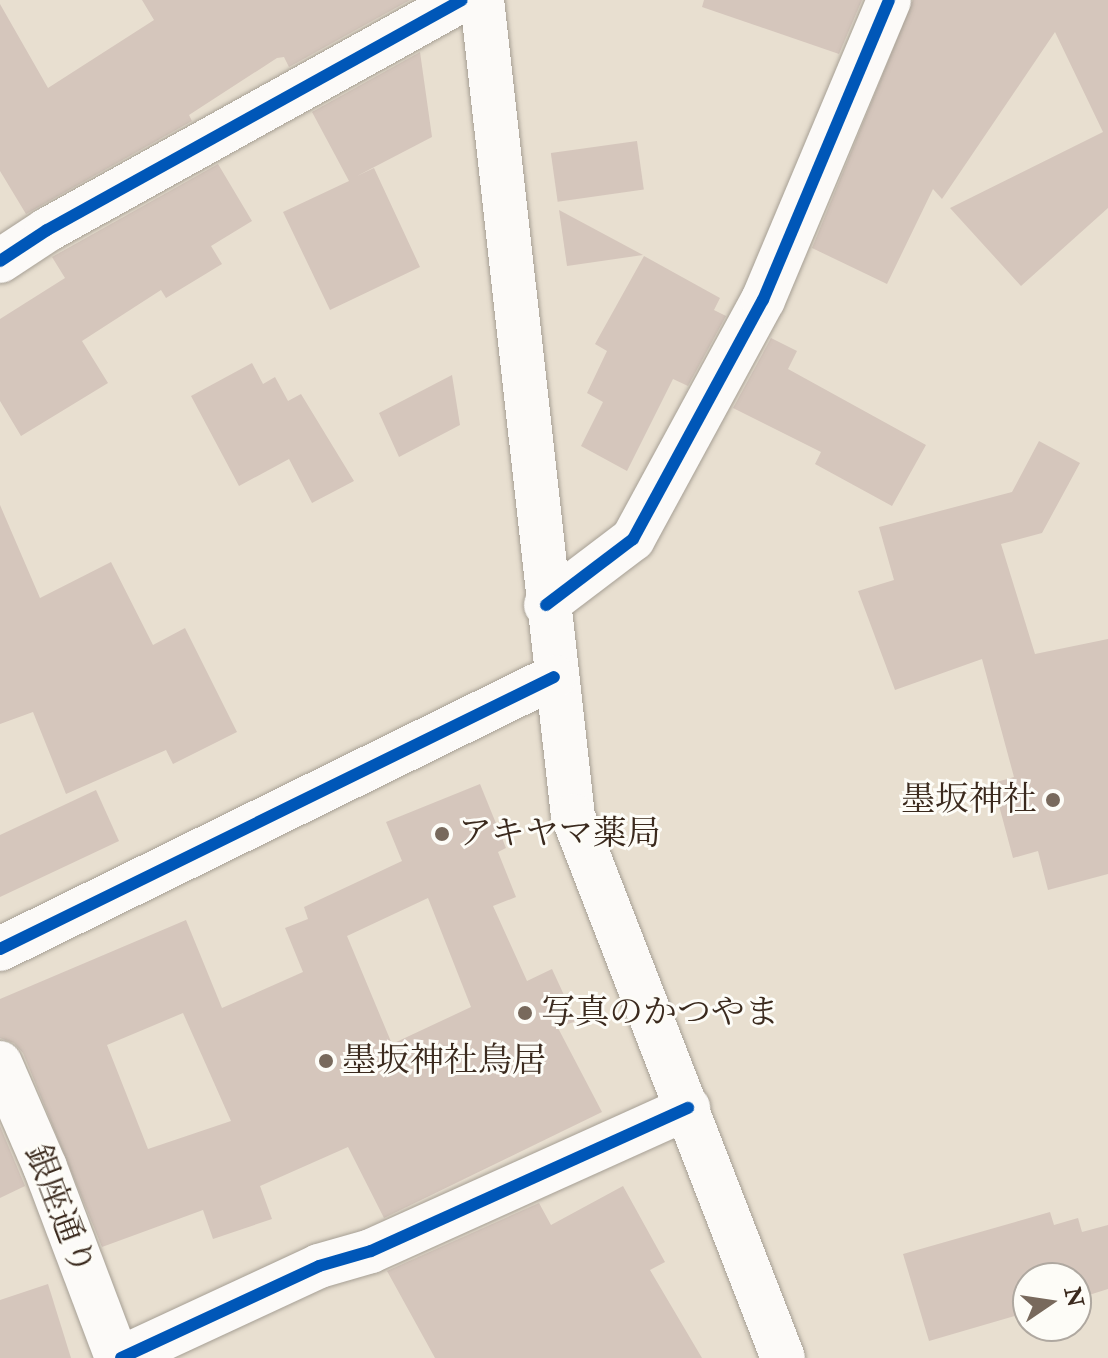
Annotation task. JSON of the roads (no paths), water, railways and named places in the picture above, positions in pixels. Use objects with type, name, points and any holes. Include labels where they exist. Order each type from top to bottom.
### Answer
[{"type":"street","points":[[0,261],[47,230],[462,0]]},
{"type":"street","points":[[482,0],[554,677],[573,816],[783,1358]]},
{"type":"street","points":[[546,605],[633,539],[763,300],[889,0]]},
{"type":"street","points":[[0,949],[554,677]]},
{"type":"street","name":"銀座通り","points":[[0,1063],[45,1167],[119,1358]]},
{"type":"street","points":[[119,1358],[319,1266],[371,1251],[688,1108]]},
{"type":"place","name":"墨坂神社","points":[[1053,800]]},
{"type":"place","name":"アキヤマ薬局","points":[[442,834]]},
{"type":"place","name":"写真のかつやま","points":[[525,1013]]},
{"type":"place","name":"墨坂神社鳥居","points":[[326,1061]]}]
